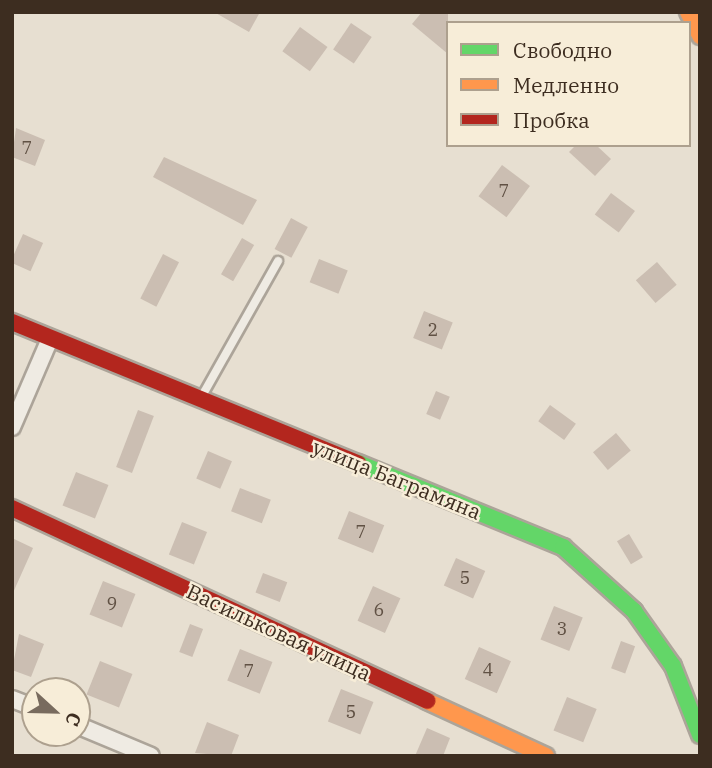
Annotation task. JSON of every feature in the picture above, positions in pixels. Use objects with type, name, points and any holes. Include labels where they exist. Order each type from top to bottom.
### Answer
[{"type":"street","points":[[688,12],[700,36]]},
{"type":"street","name":"улица Баграмяна","points":[[12,322],[48,341],[201,398],[563,547],[634,611],[673,666],[700,735]]},
{"type":"street","points":[[12,427],[48,341]]},
{"type":"street","name":"Васильковая улица","points":[[12,508],[546,756]]},
{"type":"street","points":[[91,731],[151,756]]},
{"type":"lane","points":[[201,398],[278,261]]},
{"type":"building","points":[[214,12],[260,12],[249,32]]},
{"type":"building","points":[[422,12],[448,12],[446,52],[412,24]]},
{"type":"building","points":[[351,23],[372,37],[354,64],[333,50]]},
{"type":"building","points":[[300,27],[328,47],[310,71],[282,51]]},
{"type":"building","points":[[16,128],[45,140],[35,166],[12,157]]},
{"type":"building","points":[[574,147],[598,147],[611,159],[595,176],[569,152]]},
{"type":"building","points":[[164,157],[257,200],[243,225],[153,177]]},
{"type":"building","points":[[502,165],[530,186],[506,217],[479,196]]},
{"type":"building","points":[[611,193],[635,211],[619,233],[595,215]]},
{"type":"building","points":[[291,218],[308,227],[291,258],[275,249]]},
{"type":"building","points":[[23,234],[43,243],[30,271],[12,263]]},
{"type":"building","points":[[242,238],[254,245],[233,281],[221,274]]},
{"type":"building","points":[[163,254],[179,262],[156,307],[140,299]]},
{"type":"building","points":[[319,259],[348,271],[338,294],[310,282]]},
{"type":"building","points":[[657,262],[677,285],[656,303],[636,280]]},
{"type":"building","points":[[424,311],[453,323],[442,350],[413,338]]},
{"type":"building","points":[[436,391],[450,397],[440,420],[426,414]]},
{"type":"building","points":[[550,405],[576,424],[564,440],[538,421]]},
{"type":"building","points":[[138,410],[154,416],[132,473],[116,467]]},
{"type":"building","points":[[616,433],[631,451],[608,470],[593,452]]},
{"type":"building","points":[[208,451],[232,461],[220,489],[196,479]]},
{"type":"building","points":[[76,472],[108,485],[95,518],[63,505]]},
{"type":"building","points":[[240,488],[271,500],[262,523],[231,511]]},
{"type":"building","points":[[349,511],[384,525],[373,553],[338,539]]},
{"type":"building","points":[[182,522],[207,532],[194,565],[169,554]]},
{"type":"building","points":[[629,534],[643,557],[631,564],[617,541]]},
{"type":"building","points":[[12,538],[33,548],[12,595]]},
{"type":"building","points":[[456,558],[485,571],[473,598],[444,585]]},
{"type":"building","points":[[263,573],[287,582],[280,602],[255,593]]},
{"type":"building","points":[[103,581],[135,594],[122,627],[90,614]]},
{"type":"building","points":[[373,586],[400,598],[385,633],[358,621]]},
{"type":"building","points":[[554,606],[583,618],[569,651],[541,639]]},
{"type":"building","points":[[190,624],[203,629],[192,657],[179,652]]},
{"type":"building","points":[[19,634],[44,644],[31,677],[12,670]]},
{"type":"building","points":[[621,641],[635,646],[625,673],[611,668]]},
{"type":"building","points":[[479,647],[511,661],[497,693],[465,679]]},
{"type":"building","points":[[240,649],[272,662],[260,694],[227,681]]},
{"type":"building","points":[[100,661],[132,674],[119,707],[91,696],[91,683]]},
{"type":"building","points":[[341,689],[373,702],[360,735],[328,721]]},
{"type":"building","points":[[567,697],[597,709],[583,742],[554,730]]},
{"type":"building","points":[[207,722],[239,735],[231,756],[195,753]]},
{"type":"building","points":[[427,728],[450,738],[443,756],[415,756]]},
{"type":"traffic: fast","points":[[358,463],[563,547],[634,611],[673,666],[700,735]]},
{"type":"traffic: slow","points":[[688,12],[700,36]]},
{"type":"traffic: slow","points":[[427,701],[546,756]]},
{"type":"traffic: jam","points":[[12,322],[358,463]]},
{"type":"traffic: jam","points":[[12,508],[427,701]]}]
